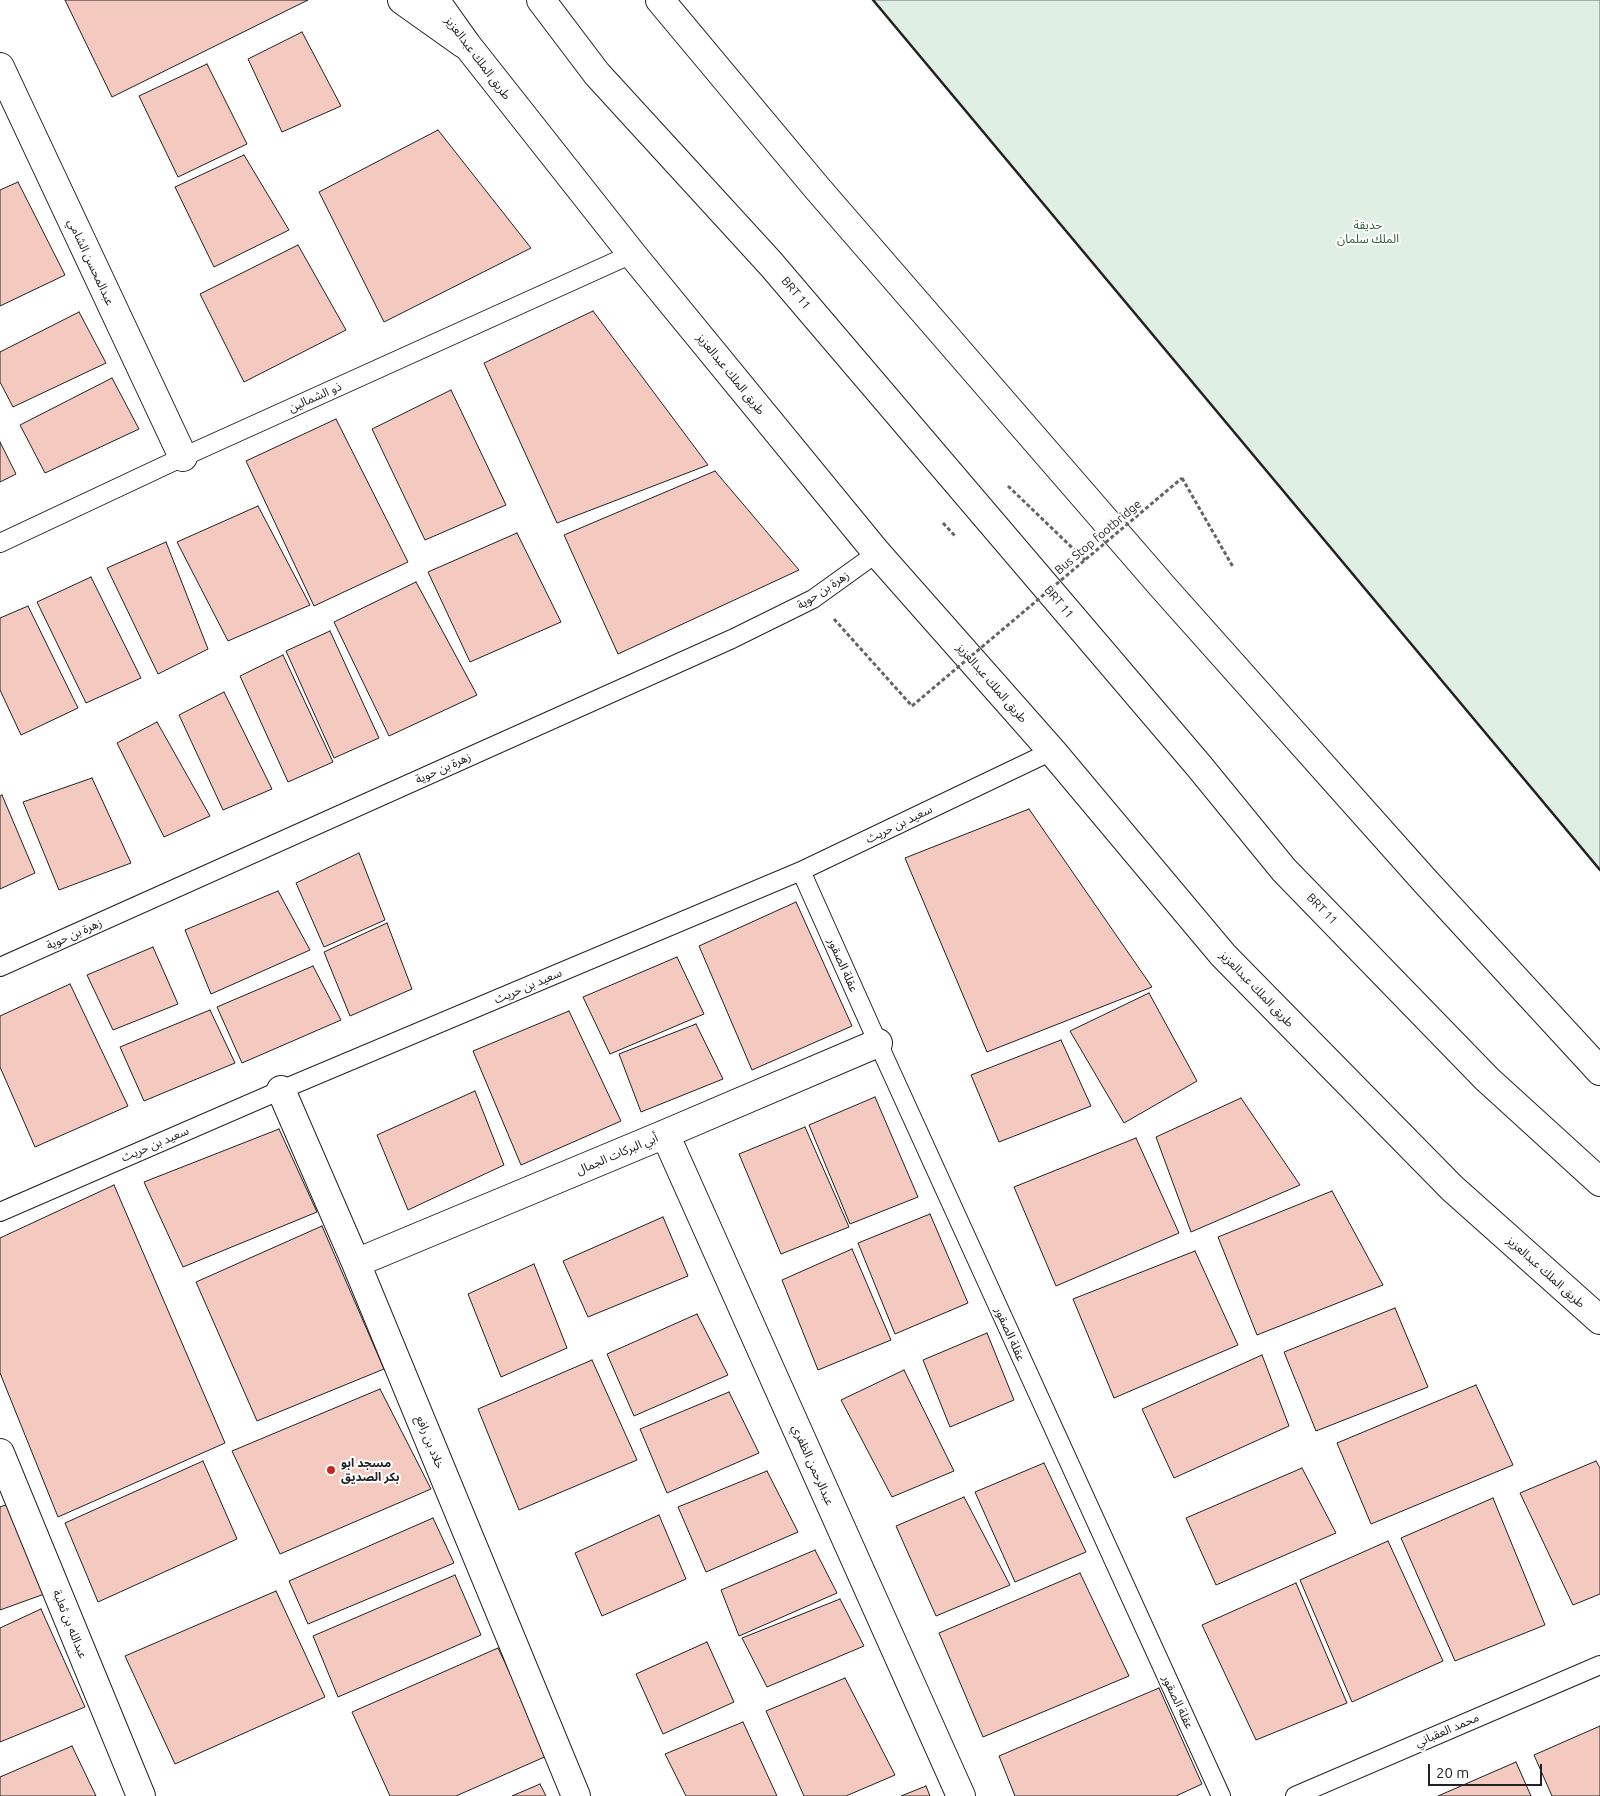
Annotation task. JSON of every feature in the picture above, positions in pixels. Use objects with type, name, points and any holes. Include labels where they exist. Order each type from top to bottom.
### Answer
[{"type":"main road","points":[[402,0],[467,46]]},
{"type":"main road","name":"طريق الملك عبدالعزيز","points":[[435,0],[467,46],[632,254],[877,553],[1052,751],[1223,955],[1452,1188],[1600,1320]]},
{"type":"main road","name":"BRT 11","points":[[541,0],[597,74],[777,271],[1199,766],[1284,870],[1487,1080],[1600,1182]]},
{"type":"main road","points":[[660,0],[817,188],[1156,578],[1425,881],[1600,1072]]},
{"type":"main road","name":"عبدالمحسن الشامي","points":[[0,67],[183,457]]},
{"type":"main road","name":"أبي البركات الجمال","points":[[356,1263],[878,1043]]},
{"type":"main road","name":"خلاد بن رافع","points":[[281,1090],[356,1263],[576,1796]]},
{"type":"main road","name":"عبدالرحمن الظفري","points":[[665,1134],[961,1796]]},
{"type":"main road","name":"عبدالله بن ثعلبة","points":[[0,1453],[141,1796]]},
{"type":"lane","name":"ذو الشمالين","points":[[0,543],[183,457],[632,254]]},
{"type":"lane","name":"زهرة بن حوية","points":[[0,968],[732,639],[813,599],[877,553]]},
{"type":"lane","name":"سعيد بن حريث","points":[[0,1212],[281,1090],[801,871],[1052,751]]},
{"type":"lane","name":"عقلة الصقور","points":[[801,871],[1221,1796]]},
{"type":"lane","name":"محمد العقباني","points":[[1295,1796],[1600,1665]]},
{"type":"path","name":"Bus Stop footbridge","points":[[838,622],[912,706],[1182,478],[1233,567]]},
{"type":"path","points":[[1002,481],[1085,560]]},
{"type":"green space","name":"حديقة الملك سلمان","points":[[873,0],[1600,0],[1600,870]]},
{"type":"building","points":[[65,0],[308,0],[112,97]]},
{"type":"building","points":[[302,32],[341,106],[282,132],[248,59]]},
{"type":"building","points":[[207,64],[247,144],[178,177],[139,96]]},
{"type":"building","points":[[438,130],[531,248],[384,322],[319,192]]},
{"type":"building","points":[[244,155],[289,230],[214,267],[175,187]]},
{"type":"building","points":[[18,182],[65,275],[0,306],[0,190]]},
{"type":"building","points":[[298,245],[346,330],[244,382],[200,294]]},
{"type":"building","points":[[593,311],[708,465],[557,523],[484,363]]},
{"type":"building","points":[[79,312],[106,363],[13,407],[0,382],[0,352]]},
{"type":"building","points":[[112,378],[139,429],[45,473],[20,425]]},
{"type":"building","points":[[451,390],[506,505],[425,540],[372,429]]},
{"type":"building","points":[[336,419],[408,562],[314,606],[246,461]]},
{"type":"building","points":[[0,442],[16,474],[0,482]]},
{"type":"building","points":[[715,471],[799,570],[618,654],[564,535]]},
{"type":"building","points":[[258,506],[310,605],[228,641],[177,542]]},
{"type":"building","points":[[517,533],[561,622],[470,662],[428,572]]},
{"type":"building","points":[[166,542],[208,649],[158,674],[107,568]]},
{"type":"building","points":[[91,577],[141,678],[86,703],[37,602]]},
{"type":"building","points":[[416,582],[477,695],[389,736],[334,622]]},
{"type":"building","points":[[28,606],[78,708],[21,735],[0,690],[0,618]]},
{"type":"building","points":[[330,631],[379,738],[334,758],[286,651]]},
{"type":"building","points":[[283,655],[333,762],[288,782],[240,676]]},
{"type":"building","points":[[224,692],[272,789],[223,810],[179,715]]},
{"type":"building","points":[[157,722],[210,816],[164,837],[117,743]]},
{"type":"building","points":[[92,778],[131,863],[59,890],[23,802]]},
{"type":"building","points":[[2,795],[35,873],[0,889],[0,796]]},
{"type":"building","points":[[1029,809],[1152,987],[987,1052],[905,858]]},
{"type":"building","points":[[359,853],[385,920],[324,947],[296,883]]},
{"type":"building","points":[[278,891],[310,950],[211,994],[185,930]]},
{"type":"building","points":[[796,902],[852,1026],[752,1070],[699,946]]},
{"type":"building","points":[[387,923],[412,989],[350,1016],[324,952]]},
{"type":"building","points":[[153,947],[178,1004],[113,1030],[87,975]]},
{"type":"building","points":[[677,957],[704,1014],[610,1054],[583,997]]},
{"type":"building","points":[[313,966],[341,1020],[242,1063],[217,1007]]},
{"type":"building","points":[[70,984],[128,1106],[35,1147],[0,1067],[0,1016]]},
{"type":"building","points":[[1149,993],[1197,1081],[1124,1123],[1070,1031]]},
{"type":"building","points":[[210,1010],[235,1063],[144,1101],[120,1047]]},
{"type":"building","points":[[569,1011],[621,1121],[521,1165],[473,1051]]},
{"type":"building","points":[[696,1024],[723,1079],[641,1112],[619,1054]]},
{"type":"building","points":[[1061,1040],[1091,1106],[999,1142],[971,1075]]},
{"type":"building","points":[[475,1091],[504,1165],[408,1210],[377,1135]]},
{"type":"building","points":[[875,1097],[918,1197],[850,1224],[809,1125]]},
{"type":"building","points":[[1241,1098],[1300,1185],[1191,1232],[1156,1137]]},
{"type":"building","points":[[805,1127],[849,1227],[781,1254],[739,1154]]},
{"type":"building","points":[[279,1129],[317,1212],[183,1267],[144,1182]]},
{"type":"building","points":[[1136,1138],[1179,1233],[1056,1286],[1014,1187]]},
{"type":"building","points":[[114,1185],[225,1443],[58,1517],[0,1373],[0,1238]]},
{"type":"building","points":[[1332,1191],[1383,1285],[1257,1335],[1218,1237]]},
{"type":"building","points":[[930,1214],[968,1303],[895,1334],[858,1243]]},
{"type":"building","points":[[663,1217],[688,1276],[588,1317],[563,1261]]},
{"type":"building","points":[[322,1226],[384,1369],[257,1421],[196,1282]]},
{"type":"building","points":[[852,1249],[891,1340],[818,1370],[782,1280]]},
{"type":"building","points":[[1195,1251],[1238,1345],[1114,1398],[1073,1299]]},
{"type":"building","points":[[534,1264],[567,1348],[501,1377],[468,1294]]},
{"type":"building","points":[[1395,1308],[1428,1387],[1316,1431],[1284,1352]]},
{"type":"building","points":[[697,1314],[728,1375],[634,1416],[607,1354]]},
{"type":"building","points":[[987,1333],[1014,1400],[950,1427],[923,1360]]},
{"type":"building","points":[[1262,1355],[1289,1426],[1174,1478],[1142,1409]]},
{"type":"building","points":[[592,1360],[637,1460],[519,1510],[478,1409]]},
{"type":"building","points":[[904,1370],[954,1471],[892,1497],[841,1400]]},
{"type":"building","points":[[1476,1385],[1513,1465],[1371,1524],[1337,1443]]},
{"type":"building","name":"مسجد ابو بكر الصديق","points":[[380,1389],[431,1489],[280,1554],[232,1451]]},
{"type":"building","points":[[729,1392],[759,1453],[667,1493],[640,1429]]},
{"type":"building","points":[[203,1461],[237,1539],[98,1602],[65,1523]]},
{"type":"building","points":[[1596,1461],[1600,1468],[1600,1594],[1573,1605],[1520,1493]]},
{"type":"building","points":[[1044,1463],[1086,1552],[1015,1582],[975,1492]]},
{"type":"building","points":[[1302,1468],[1336,1533],[1216,1585],[1186,1518]]},
{"type":"building","points":[[767,1471],[798,1532],[706,1572],[678,1507]]},
{"type":"building","points":[[964,1497],[1010,1585],[936,1616],[896,1526]]},
{"type":"building","points":[[1493,1498],[1545,1625],[1455,1661],[1401,1538]]},
{"type":"building","points":[[11,1503],[50,1592],[0,1610],[0,1507]]},
{"type":"building","points":[[659,1515],[686,1579],[602,1616],[575,1553]]},
{"type":"building","points":[[433,1518],[454,1563],[308,1624],[289,1581]]},
{"type":"building","points":[[1388,1541],[1443,1661],[1352,1702],[1300,1580]]},
{"type":"building","points":[[815,1550],[837,1593],[739,1636],[721,1590]]},
{"type":"building","points":[[1080,1573],[1129,1676],[983,1737],[939,1633]]},
{"type":"building","points":[[455,1575],[481,1635],[338,1697],[313,1636]]},
{"type":"building","points":[[1296,1583],[1347,1703],[1256,1740],[1202,1625]]},
{"type":"building","points":[[276,1591],[325,1697],[175,1764],[125,1656]]},
{"type":"building","points":[[840,1599],[864,1646],[767,1687],[742,1638]]},
{"type":"building","points":[[41,1609],[85,1707],[0,1742],[0,1628]]},
{"type":"building","points":[[707,1642],[734,1702],[663,1734],[636,1674]]},
{"type":"building","points":[[498,1648],[549,1755],[456,1796],[390,1796],[352,1712]]},
{"type":"building","points":[[845,1678],[895,1775],[846,1796],[804,1796],[766,1711]]},
{"type":"building","points":[[1159,1688],[1202,1784],[1176,1796],[1015,1796],[999,1756]]},
{"type":"building","points":[[743,1722],[777,1796],[686,1796],[665,1754]]},
{"type":"building","points":[[1600,1726],[1600,1796],[1552,1796],[1534,1755]]},
{"type":"building","points":[[72,1746],[96,1796],[0,1796],[0,1777]]},
{"type":"building","points":[[1516,1762],[1531,1796],[1438,1796]]},
{"type":"building","points":[[540,1784],[546,1796],[512,1796]]},
{"type":"building","points":[[926,1786],[930,1796],[901,1796]]},
{"type":"wall","points":[[873,0],[1600,870]]},
{"type":"place","name":"مسجد ابو بكر الصديق","points":[[331,1470]]}]
